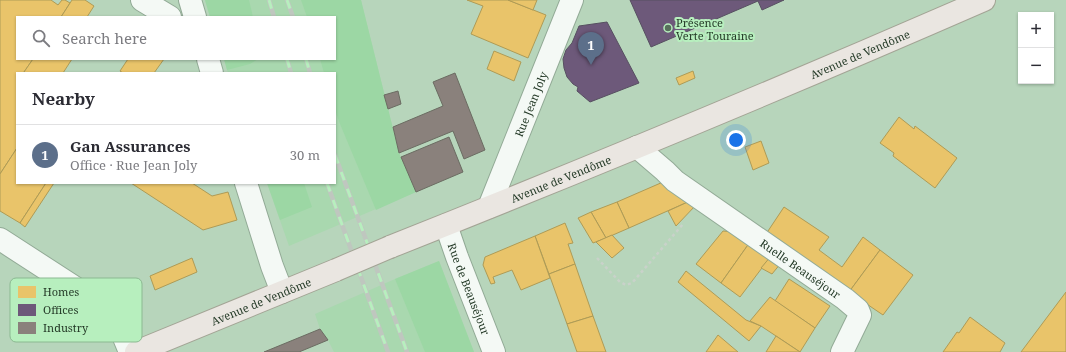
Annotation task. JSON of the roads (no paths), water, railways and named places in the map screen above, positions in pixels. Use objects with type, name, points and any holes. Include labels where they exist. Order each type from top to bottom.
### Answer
[{"type":"main road","name":"Avenue de Vendôme","points":[[136,352],[638,147],[847,60],[984,0]]},
{"type":"street","points":[[142,0],[168,16]]},
{"type":"street","points":[[190,0],[195,16]]},
{"type":"street","name":"Rue Jean Joly","points":[[489,207],[572,0]]},
{"type":"street","points":[[208,60],[212,72]]},
{"type":"street","name":"Ruelle Beauséjour","points":[[638,147],[675,181],[846,299],[858,310],[860,315],[842,352]]},
{"type":"street","points":[[246,184],[272,266],[282,292]]},
{"type":"street","name":"Rue de Beauséjour","points":[[446,225],[457,258],[494,352]]},
{"type":"street","points":[[0,238],[60,278]]},
{"type":"street","points":[[126,342],[130,352]]},
{"type":"railway","points":[[269,0],[274,16]]},
{"type":"railway","points":[[287,0],[293,16]]},
{"type":"railway","points":[[287,60],[291,72]]},
{"type":"railway","points":[[306,60],[310,72]]},
{"type":"railway","points":[[336,158],[407,352]]},
{"type":"railway","points":[[327,184],[388,352]]},
{"type":"place","name":"Présence Verte Touraine","points":[[668,28]]},
{"type":"place","name":"Gan Assurances","points":[[591,65]]}]
